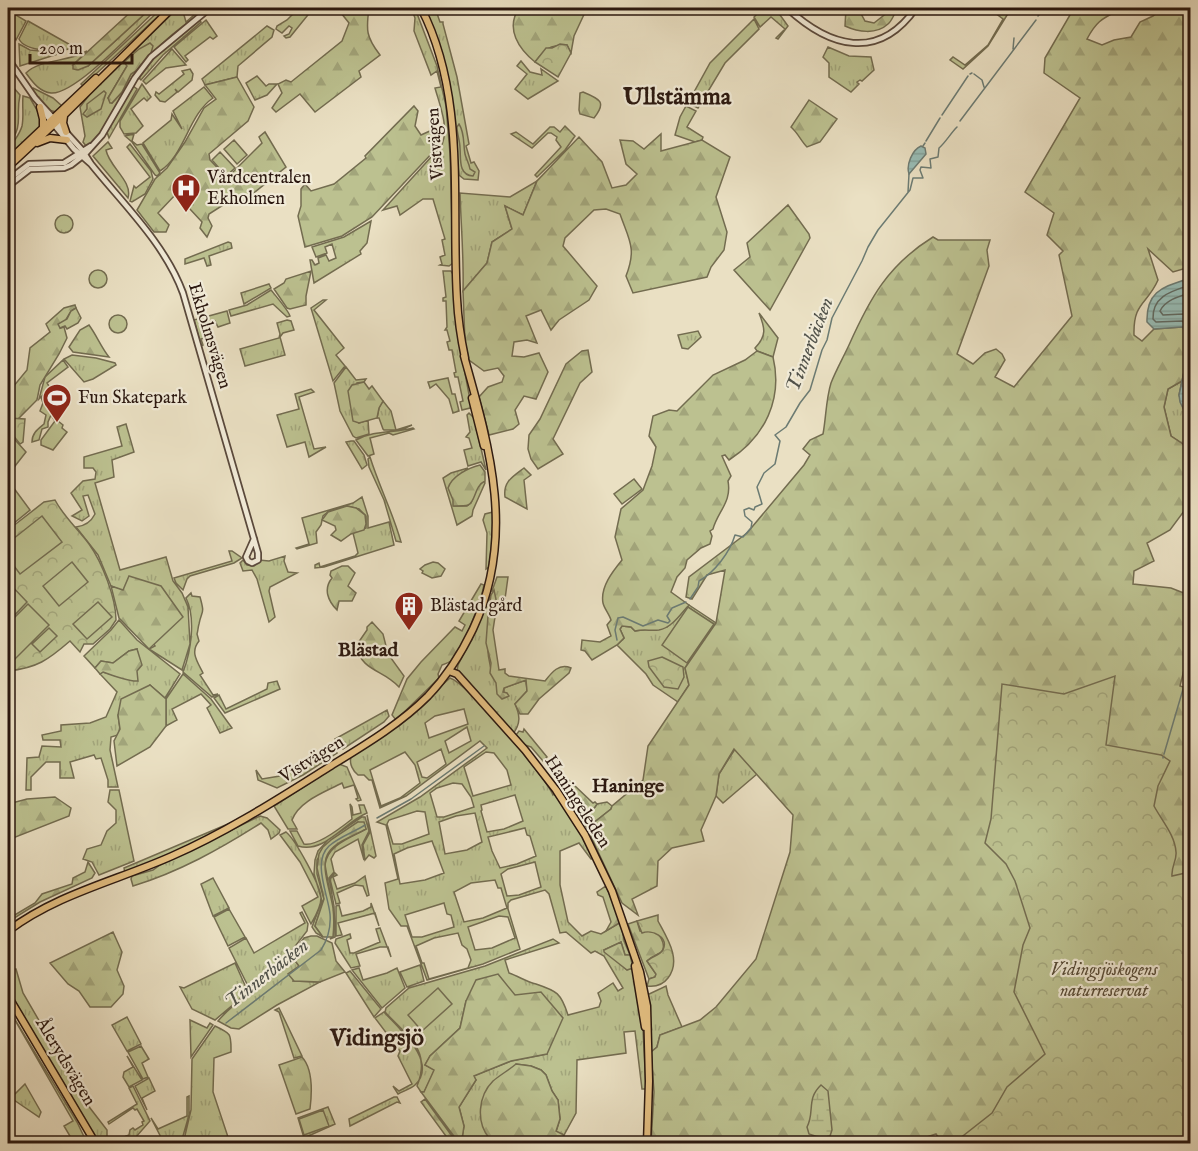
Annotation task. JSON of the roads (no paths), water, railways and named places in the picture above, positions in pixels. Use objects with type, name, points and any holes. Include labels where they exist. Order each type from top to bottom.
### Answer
[{"type":"main road","points":[[8,167],[172,8]]},
{"type":"main road","name":"Vistvägen","points":[[8,931],[60,900],[174,856],[267,807],[392,726],[426,697],[450,671],[469,636],[486,595],[496,550],[495,496],[471,394],[461,333],[459,254],[450,115],[442,69],[419,8]]},
{"type":"main road","points":[[8,161],[43,128],[64,115],[141,37]]},
{"type":"main road","points":[[40,107],[43,128]]},
{"type":"main road","points":[[64,115],[63,123],[66,132]]},
{"type":"main road","points":[[31,146],[50,138],[67,140]]},
{"type":"main road","name":"Haningeleden","points":[[450,671],[457,674],[525,750],[569,810],[607,879],[630,945],[644,1018],[649,1060],[645,1143]]},
{"type":"main road","name":"Ålerydsvägen","points":[[8,996],[96,1143]]},
{"type":"street","points":[[8,186],[30,169],[64,168],[82,154],[102,135],[135,78],[151,57],[210,8]]},
{"type":"street","points":[[787,8],[828,37],[854,44],[869,42],[889,33],[906,20],[916,8]]},
{"type":"street","name":"Ekholmsvägen","points":[[8,59],[67,140],[91,164],[156,243],[177,277],[254,539],[258,558],[252,563],[246,557],[254,539]]},
{"type":"street","name":"Ekholmsvägen","points":[[35,98],[40,107],[66,132],[82,154]]},
{"type":"street","points":[[8,180],[29,164],[64,164],[82,154]]},
{"type":"water","points":[[921,146],[925,148],[926,154],[909,174],[910,158]]},
{"type":"water","points":[[1190,278],[1190,333],[1182,327],[1154,329],[1147,322],[1147,311],[1153,296],[1165,287]]},
{"type":"water","points":[[1190,344],[1190,411],[1184,410],[1179,395]]},
{"type":"waterway","name":"Tinnerbäcken","points":[[1038,16],[1045,8]]},
{"type":"waterway","name":"Tinnerbäcken","points":[[960,121],[1036,20]]},
{"type":"waterway","name":"Tinnerbäcken","points":[[1013,49],[1014,38]]},
{"type":"waterway","points":[[974,74],[982,80],[984,87]]},
{"type":"waterway","points":[[942,115],[968,76]]},
{"type":"waterway","points":[[926,141],[940,118]]},
{"type":"waterway","name":"Tinnerbäcken","points":[[690,599],[699,581],[711,572],[726,555],[735,535],[743,537],[751,528],[752,522],[745,516],[744,510],[749,508],[754,510],[762,504],[757,487],[764,473],[775,464],[780,441],[775,435],[786,427],[810,390],[832,318],[868,247],[878,230],[910,190],[913,178],[923,178],[921,167],[931,168],[930,159],[938,157],[939,148],[957,127]]},
{"type":"waterway","name":"Tinnerbäcken","points":[[908,192],[909,174]]},
{"type":"waterway","name":"Tinnerbäcken","points":[[617,640],[615,630],[618,618],[623,617],[643,626],[658,620],[668,623],[670,621],[667,616],[672,608],[686,602]]},
{"type":"waterway","points":[[1164,754],[1186,679]]},
{"type":"waterway","points":[[377,818],[411,799],[484,746]]},
{"type":"waterway","name":"Tinnerbäcken","points":[[226,1023],[321,950],[327,937],[330,919],[321,869],[324,853],[333,843],[365,825]]},
{"type":"place","name":"Vårdcentralen Ekholmen","points":[[186,214]]},
{"type":"place","name":"Fun Skatepark","points":[[57,424]]},
{"type":"place","name":"Blästad gård","points":[[409,632]]},
{"type":"district","name":"Ullstämma","points":[[677,97]]},
{"type":"district","name":"Blästad","points":[[368,650]]},
{"type":"district","name":"Haninge","points":[[628,786]]},
{"type":"district","name":"Vidingsjö","points":[[377,1038]]},
{"type":"park label","name":"Vidingsjöskogens naturreservat","points":[[1104,980]]}]
